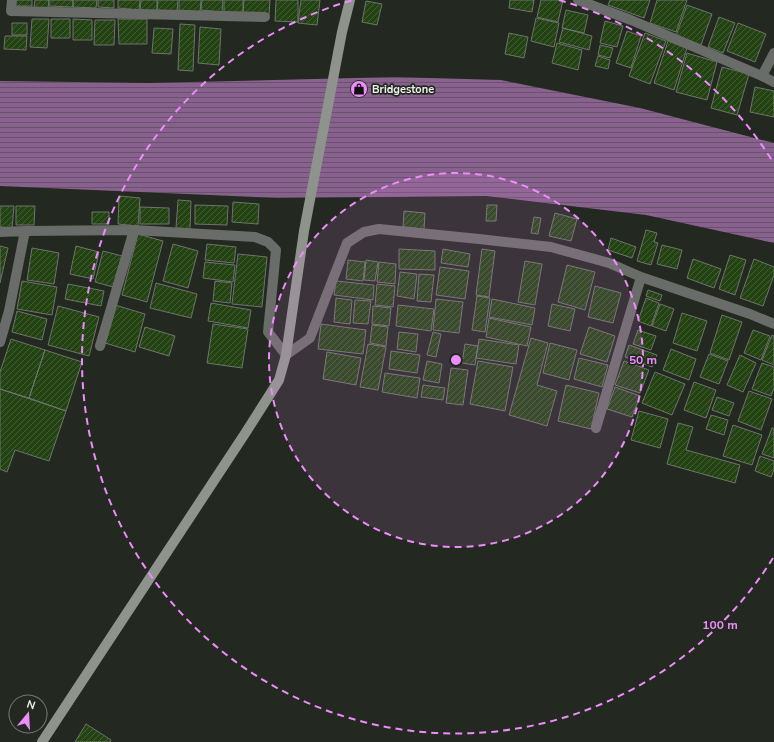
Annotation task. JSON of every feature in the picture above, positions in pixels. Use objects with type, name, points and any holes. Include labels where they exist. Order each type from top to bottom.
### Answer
[{"type":"street","points":[[12,0],[11,11],[265,17]]},
{"type":"street","points":[[42,742],[279,380],[286,355],[304,231],[342,32],[350,0]]},
{"type":"street","points":[[578,0],[631,20],[774,82]]},
{"type":"street","points":[[762,76],[774,53]]},
{"type":"street","points":[[286,355],[310,338],[347,243],[364,232],[378,229],[551,247],[609,263],[641,277],[750,314],[774,324]]},
{"type":"street","points":[[0,232],[134,230],[255,237],[268,242],[276,250],[268,332],[286,355]]},
{"type":"street","points":[[100,346],[134,230]]},
{"type":"street","points":[[0,342],[9,311],[25,231]]},
{"type":"street","points":[[596,428],[641,277]]},
{"type":"shaded area","points":[[395,77],[501,80],[640,108],[774,143],[774,243],[646,215],[486,196],[277,198],[0,186],[0,81],[149,83]]},
{"type":"building","points":[[14,0],[32,0],[32,6],[14,6]]},
{"type":"building","points":[[35,0],[49,0],[48,9],[34,8]]},
{"type":"building","points":[[49,0],[73,0],[73,7],[49,6]]},
{"type":"building","points":[[73,0],[97,0],[96,8],[73,7]]},
{"type":"building","points":[[98,0],[114,0],[114,8],[98,7]]},
{"type":"building","points":[[118,0],[140,0],[139,10],[118,8]]},
{"type":"building","points":[[141,0],[157,0],[157,11],[140,10]]},
{"type":"building","points":[[158,0],[178,0],[177,12],[157,11]]},
{"type":"building","points":[[179,0],[201,0],[200,12],[179,10]]},
{"type":"building","points":[[202,0],[223,0],[222,12],[201,10]]},
{"type":"building","points":[[224,0],[243,0],[243,13],[224,12]]},
{"type":"building","points":[[244,0],[270,0],[269,15],[243,13]]},
{"type":"building","points":[[276,0],[298,0],[298,22],[275,21]]},
{"type":"building","points":[[301,0],[320,0],[317,25],[298,23]]},
{"type":"building","points":[[510,0],[534,0],[532,12],[509,8]]},
{"type":"building","points":[[541,0],[563,0],[558,22],[537,17]]},
{"type":"building","points":[[610,0],[650,0],[644,18],[608,5]]},
{"type":"building","points":[[657,0],[687,0],[676,32],[650,23]]},
{"type":"building","points":[[366,1],[382,4],[377,25],[362,22]]},
{"type":"building","points":[[687,5],[712,14],[701,45],[676,36]]},
{"type":"building","points":[[566,10],[588,15],[584,33],[562,28]]},
{"type":"building","points":[[719,17],[735,23],[723,53],[708,47]]},
{"type":"building","points":[[536,18],[559,23],[554,47],[531,41]]},
{"type":"building","points":[[32,19],[49,19],[47,48],[30,47]]},
{"type":"building","points":[[51,19],[70,19],[70,38],[51,38]]},
{"type":"building","points":[[73,19],[92,20],[92,40],[73,40]]},
{"type":"building","points":[[118,19],[147,19],[147,44],[119,44]]},
{"type":"building","points":[[95,20],[115,20],[114,45],[94,45]]},
{"type":"building","points":[[605,21],[623,26],[617,47],[600,43]]},
{"type":"building","points":[[12,23],[27,23],[27,35],[12,35]]},
{"type":"building","points":[[738,23],[766,34],[755,62],[727,51]]},
{"type":"building","points":[[180,24],[195,25],[193,71],[178,70]]},
{"type":"building","points":[[200,27],[221,29],[219,65],[198,63]]},
{"type":"building","points":[[154,28],[173,29],[171,54],[152,53]]},
{"type":"building","points":[[563,28],[592,36],[589,50],[559,42]]},
{"type":"building","points":[[627,31],[641,36],[631,68],[616,63]]},
{"type":"building","points":[[509,33],[528,37],[524,58],[505,54]]},
{"type":"building","points":[[645,33],[666,41],[650,84],[629,76]]},
{"type":"building","points":[[5,36],[27,36],[26,50],[4,49]]},
{"type":"building","points":[[668,41],[687,48],[674,90],[654,83]]},
{"type":"building","points":[[557,43],[582,50],[578,70],[552,63]]},
{"type":"building","points":[[600,45],[613,48],[610,58],[598,55]]},
{"type":"building","points":[[687,53],[717,62],[707,100],[676,92]]},
{"type":"building","points":[[598,56],[610,60],[608,69],[595,66]]},
{"type":"building","points":[[722,67],[749,74],[737,115],[711,108]]},
{"type":"building","points":[[755,87],[774,91],[774,117],[750,112]]},
{"type":"building","points":[[119,196],[140,198],[138,226],[118,224]]},
{"type":"building","points":[[178,200],[191,201],[190,229],[176,228]]},
{"type":"building","points":[[233,202],[259,204],[258,224],[232,222]]},
{"type":"building","points":[[195,205],[228,206],[227,225],[195,224]]},
{"type":"building","points":[[487,205],[497,205],[496,221],[486,221]]},
{"type":"building","points":[[0,206],[14,206],[12,228],[0,227]]},
{"type":"building","points":[[16,206],[35,206],[34,225],[16,225]]},
{"type":"building","points":[[140,207],[169,208],[169,224],[140,224]]},
{"type":"building","points":[[404,211],[425,213],[424,229],[403,227]]},
{"type":"building","points":[[92,212],[109,212],[109,224],[92,224]]},
{"type":"building","points":[[555,213],[577,219],[571,241],[549,236]]},
{"type":"building","points":[[534,217],[541,218],[538,234],[531,233]]},
{"type":"building","points":[[646,230],[657,233],[654,242],[658,243],[651,265],[637,261]]},
{"type":"building","points":[[138,234],[163,241],[147,302],[122,295]]},
{"type":"building","points":[[611,238],[636,247],[632,258],[608,250]]},
{"type":"building","points":[[173,244],[198,251],[188,288],[163,281]]},
{"type":"building","points":[[207,244],[236,247],[234,263],[205,260]]},
{"type":"building","points":[[662,245],[682,250],[677,269],[657,264]]},
{"type":"building","points":[[0,246],[8,248],[0,283]]},
{"type":"building","points":[[76,246],[99,252],[93,279],[70,274]]},
{"type":"building","points":[[32,248],[59,253],[54,284],[27,280]]},
{"type":"building","points":[[399,249],[435,251],[435,270],[399,269]]},
{"type":"building","points":[[443,249],[470,254],[468,267],[441,263]]},
{"type":"building","points":[[482,249],[495,251],[489,297],[476,295]]},
{"type":"building","points":[[103,251],[122,256],[113,287],[95,282]]},
{"type":"building","points":[[238,254],[267,257],[262,307],[232,304]]},
{"type":"building","points":[[730,255],[746,260],[735,295],[719,289]]},
{"type":"building","points":[[693,259],[721,269],[714,288],[687,278]]},
{"type":"building","points":[[754,259],[774,267],[774,275],[763,306],[740,298]]},
{"type":"building","points":[[348,260],[365,262],[363,281],[346,279]]},
{"type":"building","points":[[366,260],[378,262],[375,281],[364,280]]},
{"type":"building","points":[[525,261],[542,264],[535,305],[518,302]]},
{"type":"building","points":[[205,262],[235,265],[233,282],[203,278]]},
{"type":"building","points":[[379,262],[396,264],[395,284],[377,282]]},
{"type":"building","points":[[567,265],[595,272],[585,310],[558,302]]},
{"type":"building","points":[[440,267],[469,271],[465,299],[436,295]]},
{"type":"building","points":[[400,272],[417,274],[414,299],[397,296]]},
{"type":"building","points":[[419,274],[434,275],[431,302],[417,301]]},
{"type":"building","points":[[22,281],[57,287],[52,315],[17,309]]},
{"type":"building","points":[[215,281],[232,283],[230,303],[213,301]]},
{"type":"building","points":[[336,281],[374,285],[373,300],[334,295]]},
{"type":"building","points":[[156,283],[197,294],[191,318],[150,308]]},
{"type":"building","points":[[68,284],[104,291],[101,306],[65,299]]},
{"type":"building","points":[[377,284],[395,286],[393,307],[375,305]]},
{"type":"building","points":[[595,286],[621,293],[613,323],[588,317]]},
{"type":"building","points":[[648,290],[662,295],[660,301],[646,296]]},
{"type":"building","points":[[477,296],[490,298],[485,332],[472,330]]},
{"type":"building","points":[[336,298],[352,300],[350,324],[334,322]]},
{"type":"building","points":[[646,298],[659,303],[651,326],[638,321]]},
{"type":"building","points":[[436,299],[463,302],[459,333],[433,330]]},
{"type":"building","points":[[492,299],[535,308],[532,325],[489,317]]},
{"type":"building","points":[[355,300],[371,301],[368,324],[353,323]]},
{"type":"building","points":[[211,303],[251,310],[248,328],[208,321]]},
{"type":"building","points":[[552,304],[575,309],[570,331],[548,326]]},
{"type":"building","points":[[660,304],[674,309],[666,331],[652,326]]},
{"type":"building","points":[[115,305],[145,314],[135,352],[105,343]]},
{"type":"building","points":[[398,305],[434,309],[431,331],[396,326]]},
{"type":"building","points":[[58,306],[99,317],[89,356],[48,345]]},
{"type":"building","points":[[373,306],[391,308],[389,326],[372,324]]},
{"type":"building","points":[[17,311],[47,319],[42,340],[12,332]]},
{"type":"building","points":[[682,313],[707,321],[697,351],[673,343]]},
{"type":"building","points":[[722,315],[742,322],[729,360],[710,353]]},
{"type":"building","points":[[489,318],[531,327],[527,346],[486,337]]},
{"type":"building","points":[[213,324],[248,329],[242,368],[207,363]]},
{"type":"building","points":[[321,324],[366,330],[363,354],[318,349]]},
{"type":"building","points":[[372,325],[388,327],[386,346],[370,343]]},
{"type":"building","points":[[145,327],[175,336],[169,356],[139,347]]},
{"type":"building","points":[[589,327],[615,336],[607,362],[580,354]]},
{"type":"building","points":[[638,330],[656,336],[651,350],[633,344]]},
{"type":"building","points":[[753,330],[770,336],[761,360],[744,353]]},
{"type":"building","points":[[399,332],[418,334],[416,352],[397,349]]},
{"type":"building","points":[[433,332],[441,334],[436,357],[427,355]]},
{"type":"building","points":[[772,335],[774,336],[774,365],[762,360]]},
{"type":"building","points":[[531,338],[548,343],[537,385],[557,391],[547,426],[509,415]]},
{"type":"building","points":[[11,339],[45,350],[29,398],[0,389],[0,372]]},
{"type":"building","points":[[479,339],[519,345],[516,364],[476,358]]},
{"type":"building","points":[[550,343],[577,350],[569,380],[543,373]]},
{"type":"building","points":[[368,344],[386,347],[378,390],[360,387]]},
{"type":"building","points":[[465,344],[478,346],[475,365],[462,363]]},
{"type":"building","points":[[629,345],[657,355],[652,367],[625,357]]},
{"type":"building","points":[[671,349],[696,359],[689,380],[663,370]]},
{"type":"building","points":[[45,350],[82,362],[66,411],[29,398]]},
{"type":"building","points":[[391,351],[420,355],[417,373],[389,369]]},
{"type":"building","points":[[327,352],[361,358],[356,385],[323,379]]},
{"type":"building","points":[[709,354],[728,361],[719,384],[700,377]]},
{"type":"building","points":[[740,355],[756,363],[743,392],[727,385]]},
{"type":"building","points":[[579,358],[608,365],[602,387],[574,379]]},
{"type":"building","points":[[427,361],[442,364],[439,383],[423,380]]},
{"type":"building","points":[[478,361],[513,367],[505,411],[470,404]]},
{"type":"building","points":[[624,361],[649,370],[640,393],[615,385]]},
{"type":"building","points":[[762,363],[774,367],[774,388],[771,396],[752,389]]},
{"type":"building","points":[[451,368],[468,370],[463,405],[446,403]]},
{"type":"building","points":[[655,372],[685,384],[672,415],[642,403]]},
{"type":"building","points":[[385,373],[420,378],[417,398],[382,392]]},
{"type":"building","points":[[694,382],[716,390],[706,418],[684,410]]},
{"type":"building","points":[[423,385],[445,388],[443,400],[421,397]]},
{"type":"building","points":[[566,385],[599,393],[591,429],[558,421]]},
{"type":"building","points":[[615,387],[640,396],[632,417],[607,409]]},
{"type":"building","points":[[0,389],[66,411],[49,461],[15,450],[7,472],[0,469]]},
{"type":"building","points":[[749,391],[772,399],[761,430],[738,421]]},
{"type":"building","points":[[717,397],[734,403],[729,416],[712,410]]},
{"type":"building","points":[[639,411],[668,419],[660,448],[631,440]]},
{"type":"building","points":[[711,415],[728,420],[724,435],[706,429]]},
{"type":"building","points":[[678,423],[693,427],[686,450],[740,465],[735,483],[667,464]]},
{"type":"building","points":[[733,425],[762,435],[752,465],[723,456]]},
{"type":"building","points":[[772,428],[774,428],[774,458],[762,454]]},
{"type":"building","points":[[760,456],[774,461],[774,470],[771,477],[755,471]]},
{"type":"building","points":[[86,724],[111,740],[110,742],[75,742]]},
{"type":"place","name":"Bridgestone","points":[[359,89]]}]
